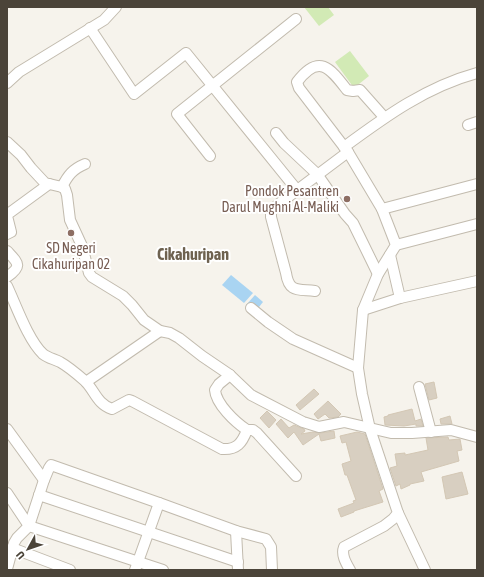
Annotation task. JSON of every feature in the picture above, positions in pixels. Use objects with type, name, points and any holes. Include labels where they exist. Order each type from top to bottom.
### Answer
[{"type":"street","points":[[7,82],[19,72],[104,20],[116,7]]},
{"type":"street","points":[[210,156],[178,114],[296,20]]},
{"type":"street","points":[[90,28],[134,94],[186,53],[297,190]]},
{"type":"street","points":[[384,117],[360,90],[347,90],[335,74],[326,67],[320,65],[312,67],[297,82],[299,88],[346,149],[382,209],[396,245]]},
{"type":"street","points":[[315,291],[294,289],[287,282],[271,217],[271,211],[384,117],[429,92],[463,77],[477,74]]},
{"type":"street","points":[[276,133],[284,143],[317,174],[353,223],[378,274]]},
{"type":"street","points":[[7,142],[21,155],[41,179],[49,184],[65,189],[70,220],[82,246],[89,273],[92,277],[123,296],[144,320],[160,331],[174,334],[202,356],[230,375],[256,398],[303,422],[319,427],[344,422],[391,433],[412,434],[451,430],[477,437]]},
{"type":"street","points":[[62,187],[70,173],[76,168],[85,164]]},
{"type":"street","points":[[7,234],[11,232],[7,216],[8,214],[49,184]]},
{"type":"street","points":[[382,209],[477,184]]},
{"type":"street","points":[[425,570],[398,513],[370,429],[358,368],[363,310],[378,274],[396,245],[477,224]]},
{"type":"street","points":[[7,251],[18,266],[16,270],[7,276]]},
{"type":"street","points":[[390,255],[400,298]]},
{"type":"street","points":[[363,310],[400,298],[477,280]]},
{"type":"street","points":[[7,286],[24,324],[43,354],[70,369],[86,382],[99,402],[106,407],[112,409],[129,400],[132,401],[222,449],[228,449],[239,444],[243,440],[247,430]]},
{"type":"street","points":[[251,308],[293,340],[358,368]]},
{"type":"street","points":[[86,382],[160,331]]},
{"type":"street","points":[[230,375],[219,384],[215,390],[216,398],[232,417],[247,430],[253,430],[257,433],[296,476]]},
{"type":"street","points":[[419,387],[431,432]]},
{"type":"street","points":[[7,429],[44,480]]},
{"type":"street","points":[[7,569],[10,550],[17,538],[29,526],[44,480],[51,465],[236,531],[266,539],[270,547],[272,570]]},
{"type":"street","points":[[7,493],[29,526],[137,566],[163,570]]},
{"type":"street","points":[[39,495],[149,531],[238,566],[236,531]]},
{"type":"street","points":[[137,566],[159,503]]},
{"type":"street","points":[[350,570],[344,558],[344,547],[384,526],[398,513]]},
{"type":"street","points":[[10,550],[70,570]]},
{"type":"green space","points":[[304,7],[328,7],[334,15],[319,26]]},
{"type":"green space","points":[[350,51],[369,76],[354,88],[335,62]]},
{"type":"water","points":[[231,275],[253,293],[244,303],[222,285]]},
{"type":"water","points":[[255,295],[263,302],[255,312],[246,305]]},
{"type":"building","points":[[434,382],[437,398],[429,400],[425,384]]},
{"type":"building","points":[[314,389],[319,394],[300,410],[296,405]]},
{"type":"building","points":[[328,401],[341,414],[338,417],[329,418],[325,414],[318,419],[314,414]]},
{"type":"building","points":[[412,409],[415,421],[421,419],[423,426],[416,426],[416,424],[404,426],[385,425],[384,417]]},
{"type":"building","points":[[267,411],[276,420],[269,428],[260,418]]},
{"type":"building","points":[[450,416],[452,424],[441,424],[440,419]]},
{"type":"building","points":[[281,419],[289,428],[294,425],[304,429],[305,431],[301,434],[334,431],[335,438],[321,441],[319,434],[303,445],[294,432],[288,438],[276,424]]},
{"type":"building","points":[[357,432],[365,434],[383,489],[379,491],[383,502],[354,511],[341,517],[338,509],[354,503],[353,501],[356,500],[342,464],[351,461],[346,442],[342,443],[340,436]]},
{"type":"building","points":[[448,437],[449,440],[460,439],[462,450],[457,451],[459,461],[421,472],[424,481],[410,484],[401,489],[400,484],[396,486],[390,468],[397,466],[395,454],[405,453],[405,455],[428,450],[426,438]]},
{"type":"building","points":[[462,472],[468,494],[446,499],[442,477]]},
{"type":"place","name":"Pondok Pesantren Darul Mughni Al-Maliki","points":[[347,199]]},
{"type":"place","name":"SD Negeri Cikahuripan 02","points":[[71,233]]},
{"type":"district","name":"Cikahuripan","points":[[193,254]]}]
